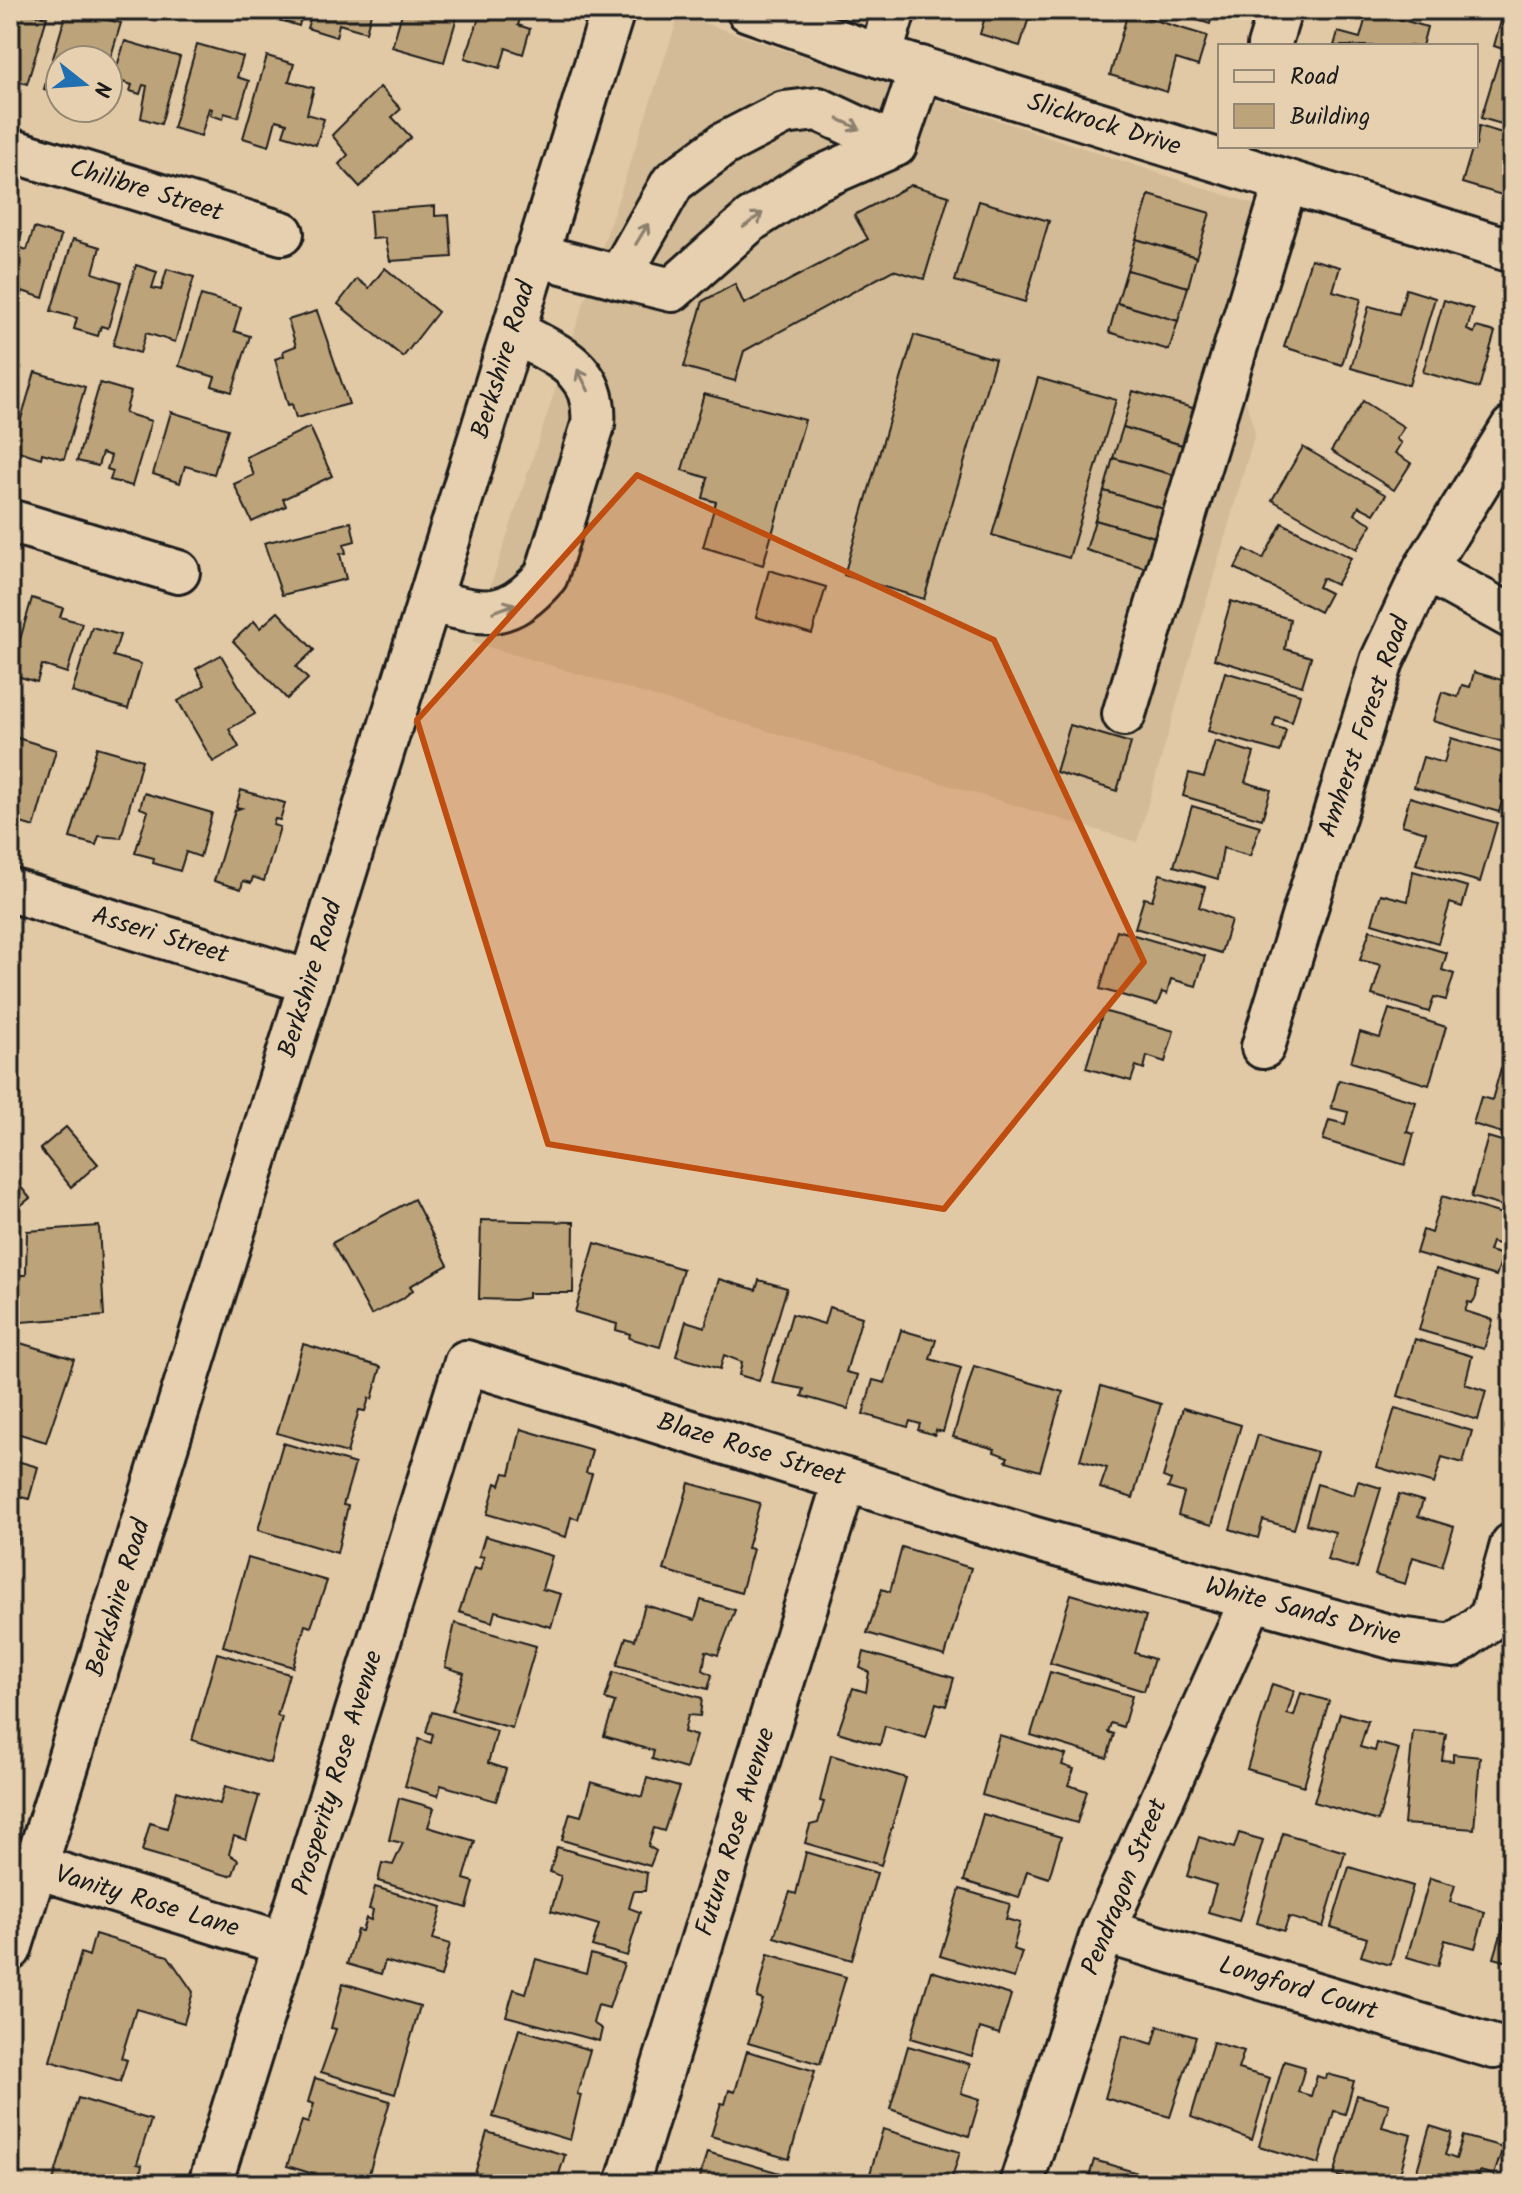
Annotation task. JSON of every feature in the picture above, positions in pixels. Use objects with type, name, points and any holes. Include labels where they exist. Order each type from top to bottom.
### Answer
[{"type":"street","name":"Berkshire Road","points":[[10,1949],[23,1863],[310,982],[613,10]]},
{"type":"street","name":"Slickrock Drive","points":[[748,10],[880,56],[1235,156],[1286,182],[1512,251]]},
{"type":"street","points":[[880,56],[894,10]]},
{"type":"street","points":[[1270,44],[1280,10]]},
{"type":"street","points":[[536,255],[672,290],[751,220],[800,188],[895,145],[921,68]]},
{"type":"street","points":[[619,277],[673,182],[724,144],[784,113],[818,109],[895,145]]},
{"type":"street","name":"Chilibre Street","points":[[10,150],[282,233]]},
{"type":"street","points":[[1124,714],[1286,182]]},
{"type":"street","points":[[429,601],[485,614],[500,612],[530,594],[546,576],[593,425],[593,401],[578,368],[513,331]]},
{"type":"street","name":"Amherst Forest Road","points":[[1263,1047],[1382,661],[1425,569],[1512,428]]},
{"type":"street","points":[[10,521],[178,572]]},
{"type":"street","points":[[1425,569],[1512,617]]},
{"type":"street","name":"Asseri Street","points":[[10,890],[310,982]]},
{"type":"street","name":"Blaze Rose Street","points":[[466,1362],[1035,1539]]},
{"type":"street","name":"Prosperity Rose Avenue","points":[[210,2184],[466,1362]]},
{"type":"street","name":"Futura Rose Avenue","points":[[627,2184],[845,1480]]},
{"type":"street","name":"White Sands Drive","points":[[1035,1539],[1399,1639],[1453,1646],[1491,1618],[1512,1545]]},
{"type":"street","name":"Pendragon Street","points":[[1021,2184],[1103,1931],[1252,1599]]},
{"type":"street","name":"Vanity Rose Lane","points":[[23,1863],[285,1944]]},
{"type":"street","name":"Longford Court","points":[[1103,1931],[1494,2047]]},
{"type":"highlighted area","points":[[637,475],[994,640],[1144,962],[944,1209],[548,1144],[417,720]]},
{"type":"shaded area","points":[[679,15],[1289,216],[1236,368],[1255,433],[1137,842],[472,642]]},
{"type":"building","points":[[10,10],[47,17],[27,84],[10,79]]},
{"type":"building","points":[[67,10],[121,23],[115,44],[57,44]]},
{"type":"building","points":[[272,10],[303,10],[299,26],[270,17]]},
{"type":"building","points":[[313,10],[372,10],[366,32],[339,24],[336,37],[307,28]]},
{"type":"building","points":[[403,10],[447,10],[448,15],[457,17],[444,62],[392,47]]},
{"type":"building","points":[[482,10],[510,10],[509,16],[520,19],[518,25],[530,29],[523,54],[506,48],[500,68],[465,58]]},
{"type":"building","points":[[987,10],[1046,10],[1045,15],[1031,11],[1020,46],[980,34]]},
{"type":"building","points":[[1165,10],[1214,10],[1210,24]]},
{"type":"building","points":[[1368,10],[1427,27],[1423,44],[1335,44],[1338,32],[1360,38]]},
{"type":"building","points":[[1504,10],[1512,10],[1512,52],[1494,46]]},
{"type":"building","points":[[1128,12],[1207,36],[1198,66],[1176,59],[1167,92],[1110,75]]},
{"type":"building","points":[[125,41],[180,57],[161,124],[141,118],[147,86],[143,85],[140,94],[130,91],[132,85],[124,82]]},
{"type":"building","points":[[197,44],[243,57],[237,77],[249,81],[238,117],[224,113],[223,119],[210,115],[212,109],[209,108],[201,136],[173,128]]},
{"type":"building","points":[[267,56],[294,64],[289,81],[314,88],[307,114],[324,119],[316,145],[283,135],[287,123],[276,120],[269,146],[243,138]]},
{"type":"building","points":[[1499,59],[1512,63],[1512,127],[1481,118]]},
{"type":"building","points":[[380,87],[401,109],[392,117],[411,137],[360,187],[339,164],[348,155],[332,135]]},
{"type":"building","points":[[1479,126],[1512,136],[1512,198],[1462,183],[1472,148],[1478,148]]},
{"type":"building","points":[[911,185],[949,196],[924,279],[893,270],[744,351],[735,381],[684,367],[703,301],[735,284],[744,304],[868,239],[854,215]]},
{"type":"building","points":[[1149,195],[1210,213],[1196,257],[1136,239]]},
{"type":"building","points":[[979,201],[1049,221],[1025,302],[955,281]]},
{"type":"building","points":[[435,206],[435,216],[449,215],[452,257],[390,261],[385,238],[372,239],[370,211]]},
{"type":"building","points":[[34,228],[61,236],[43,298],[22,291],[22,295],[13,293],[10,302],[10,229],[22,233],[18,247],[27,250]]},
{"type":"building","points":[[73,239],[100,247],[93,273],[121,282],[108,328],[101,326],[98,336],[74,329],[77,318],[51,311]]},
{"type":"building","points":[[1136,239],[1196,257],[1188,287],[1127,270]]},
{"type":"building","points":[[1311,259],[1340,267],[1333,291],[1361,299],[1342,365],[1284,347]]},
{"type":"building","points":[[136,265],[157,272],[152,288],[161,290],[167,269],[194,277],[175,342],[146,333],[140,353],[113,345]]},
{"type":"building","points":[[385,268],[438,312],[403,357],[338,304],[357,279],[369,288]]},
{"type":"building","points":[[1127,270],[1188,287],[1178,321],[1117,303]]},
{"type":"building","points":[[1406,289],[1435,298],[1409,385],[1351,368],[1369,306],[1399,314]]},
{"type":"building","points":[[201,295],[241,307],[234,331],[250,336],[232,392],[212,386],[215,377],[179,366]]},
{"type":"building","points":[[1444,300],[1473,309],[1467,330],[1474,333],[1476,327],[1495,332],[1479,388],[1423,372]]},
{"type":"building","points":[[1117,303],[1178,321],[1169,350],[1109,332]]},
{"type":"building","points":[[317,311],[349,404],[296,418],[292,404],[288,405],[275,359],[284,356],[283,351],[296,346],[288,320]]},
{"type":"building","points":[[914,335],[995,359],[924,599],[844,575]]},
{"type":"building","points":[[10,364],[21,367],[10,406]]},
{"type":"building","points":[[35,372],[85,387],[64,459],[42,453],[41,458],[12,449]]},
{"type":"building","points":[[1038,378],[1116,400],[1069,558],[992,535]]},
{"type":"building","points":[[100,383],[131,392],[125,413],[151,421],[132,486],[110,480],[113,471],[107,469],[111,456],[102,453],[98,466],[77,461]]},
{"type":"building","points":[[1133,391],[1196,409],[1185,446],[1123,427]]},
{"type":"building","points":[[704,394],[805,420],[763,565],[703,547],[716,502],[703,498],[708,478],[682,470]]},
{"type":"building","points":[[1363,401],[1404,427],[1396,439],[1401,443],[1395,453],[1411,463],[1394,490],[1331,451]]},
{"type":"building","points":[[171,412],[228,429],[214,474],[185,466],[180,483],[153,474]]},
{"type":"building","points":[[310,427],[332,476],[283,499],[286,506],[252,522],[234,484],[254,475],[246,457]]},
{"type":"building","points":[[1123,427],[1185,446],[1177,476],[1113,458]]},
{"type":"building","points":[[1303,447],[1386,495],[1374,514],[1359,506],[1355,514],[1372,524],[1357,549],[1272,500]]},
{"type":"building","points":[[1113,458],[1177,476],[1167,510],[1104,491]]},
{"type":"building","points":[[1104,491],[1167,510],[1158,538],[1095,520]]},
{"type":"building","points":[[1095,520],[1158,538],[1149,569],[1086,550]]},
{"type":"building","points":[[351,522],[355,541],[344,544],[346,553],[340,554],[346,579],[282,595],[264,543]]},
{"type":"building","points":[[1282,523],[1351,558],[1336,585],[1322,578],[1318,587],[1330,593],[1320,612],[1235,568],[1245,549],[1263,559]]},
{"type":"building","points":[[769,570],[826,587],[812,634],[756,617]]},
{"type":"building","points":[[10,588],[19,591],[10,622]]},
{"type":"building","points":[[32,598],[63,608],[60,617],[82,623],[67,673],[42,665],[37,682],[10,674]]},
{"type":"building","points":[[1231,601],[1290,619],[1285,649],[1311,657],[1302,686],[1214,659]]},
{"type":"building","points":[[278,612],[314,650],[296,667],[308,679],[287,699],[233,641],[254,621],[260,628]]},
{"type":"building","points":[[92,627],[120,635],[113,656],[141,664],[128,709],[72,692]]},
{"type":"building","points":[[221,655],[255,714],[229,729],[239,747],[213,762],[178,701],[205,685],[196,669]]},
{"type":"building","points":[[1225,672],[1300,694],[1292,722],[1276,717],[1273,726],[1286,730],[1280,752],[1208,731]]},
{"type":"building","points":[[1474,672],[1512,683],[1512,714],[1504,742],[1433,721],[1442,692],[1458,697],[1462,685],[1470,687]]},
{"type":"building","points":[[1070,725],[1131,743],[1117,791],[1056,772]]},
{"type":"building","points":[[11,736],[56,750],[34,827],[11,820]]},
{"type":"building","points":[[1451,738],[1509,755],[1501,782],[1507,784],[1499,812],[1414,787],[1423,757],[1444,763]]},
{"type":"building","points":[[1215,741],[1254,753],[1245,782],[1271,790],[1262,819],[1183,796],[1189,773],[1204,777]]},
{"type":"building","points":[[97,747],[142,760],[121,838],[99,836],[96,845],[70,838]]},
{"type":"building","points":[[241,790],[285,803],[280,820],[275,819],[273,825],[280,827],[264,881],[253,877],[251,883],[243,881],[241,889],[214,881],[235,810],[241,808],[236,807]]},
{"type":"building","points":[[144,793],[212,813],[200,857],[186,852],[180,871],[153,863],[154,858],[135,853],[148,811],[140,808]]},
{"type":"building","points":[[1410,797],[1497,823],[1480,882],[1416,864],[1426,832],[1402,825]]},
{"type":"building","points":[[1192,806],[1260,826],[1250,856],[1223,848],[1218,879],[1174,866]]},
{"type":"building","points":[[1413,871],[1468,887],[1462,907],[1450,903],[1438,943],[1372,923],[1381,894],[1408,901]]},
{"type":"building","points":[[1160,874],[1205,887],[1199,907],[1231,920],[1221,953],[1135,928],[1144,898],[1152,900]]},
{"type":"building","points":[[1117,930],[1205,956],[1196,986],[1171,979],[1167,994],[1162,992],[1157,1005],[1100,989]]},
{"type":"building","points":[[1370,930],[1447,953],[1442,970],[1454,974],[1446,1000],[1434,997],[1429,1012],[1372,995],[1381,965],[1360,960]]},
{"type":"building","points":[[1389,1009],[1446,1027],[1429,1085],[1351,1062],[1360,1032],[1380,1038]]},
{"type":"building","points":[[1103,1011],[1174,1031],[1165,1062],[1147,1056],[1144,1069],[1136,1066],[1131,1081],[1086,1068]]},
{"type":"building","points":[[1501,1068],[1512,1071],[1512,1136],[1473,1124],[1481,1097],[1492,1100]]},
{"type":"building","points":[[1339,1080],[1416,1102],[1407,1132],[1414,1134],[1405,1165],[1323,1140],[1329,1120],[1345,1124],[1348,1112],[1331,1108]]},
{"type":"building","points":[[66,1127],[98,1164],[71,1187],[40,1149]]},
{"type":"building","points":[[1488,1137],[1512,1144],[1512,1209],[1471,1197]]},
{"type":"building","points":[[10,1174],[30,1198],[10,1214]]},
{"type":"building","points":[[1442,1196],[1512,1217],[1510,1248],[1492,1242],[1489,1251],[1503,1255],[1496,1276],[1416,1253],[1423,1230],[1431,1233]]},
{"type":"building","points":[[414,1199],[448,1265],[410,1286],[413,1290],[402,1299],[371,1315],[332,1243]]},
{"type":"building","points":[[481,1220],[574,1222],[573,1293],[528,1293],[528,1298],[514,1300],[479,1299]]},
{"type":"building","points":[[99,1226],[104,1316],[21,1322],[19,1275],[26,1275],[27,1231]]},
{"type":"building","points":[[595,1243],[683,1269],[660,1347],[629,1338],[630,1334],[616,1330],[617,1324],[575,1312]]},
{"type":"building","points":[[1436,1269],[1478,1282],[1476,1297],[1472,1303],[1468,1302],[1465,1311],[1493,1320],[1484,1349],[1419,1330]]},
{"type":"building","points":[[719,1279],[756,1290],[759,1280],[787,1288],[759,1381],[739,1375],[742,1362],[724,1355],[720,1369],[676,1356],[686,1321],[705,1327]]},
{"type":"building","points":[[829,1307],[862,1317],[846,1372],[858,1375],[848,1409],[802,1396],[804,1389],[772,1383],[792,1314],[824,1324]]},
{"type":"building","points":[[901,1330],[936,1340],[930,1359],[961,1368],[943,1432],[936,1430],[935,1435],[918,1430],[920,1424],[910,1421],[908,1427],[863,1414],[873,1380],[885,1383]]},
{"type":"building","points":[[1415,1339],[1472,1356],[1465,1384],[1486,1391],[1478,1420],[1398,1396]]},
{"type":"building","points":[[10,1340],[74,1359],[46,1442],[10,1431]]},
{"type":"building","points":[[303,1344],[381,1367],[372,1399],[369,1398],[365,1411],[359,1410],[347,1453],[277,1433]]},
{"type":"building","points":[[974,1366],[1063,1392],[1040,1471],[1006,1461],[1008,1457],[994,1452],[995,1449],[953,1437]]},
{"type":"building","points":[[1101,1386],[1161,1404],[1133,1498],[1100,1488],[1107,1468],[1080,1460]]},
{"type":"building","points":[[1183,1408],[1241,1425],[1212,1525],[1178,1515],[1184,1493],[1168,1488],[1171,1480],[1163,1477]]},
{"type":"building","points":[[1395,1408],[1472,1431],[1463,1463],[1442,1457],[1434,1484],[1377,1467]]},
{"type":"building","points":[[521,1429],[592,1450],[586,1473],[592,1474],[578,1519],[571,1517],[566,1537],[487,1514],[496,1483],[500,1485],[504,1473],[510,1474]]},
{"type":"building","points":[[1258,1435],[1317,1452],[1294,1529],[1263,1520],[1258,1538],[1230,1529]]},
{"type":"building","points":[[283,1443],[355,1464],[343,1505],[348,1506],[337,1553],[258,1530]]},
{"type":"building","points":[[10,1459],[38,1467],[29,1499],[10,1494]]},
{"type":"building","points":[[1358,1481],[1381,1488],[1357,1568],[1327,1560],[1335,1532],[1306,1524],[1317,1484],[1354,1495]]},
{"type":"building","points":[[689,1483],[760,1503],[747,1548],[753,1549],[741,1593],[664,1570]]},
{"type":"building","points":[[1399,1494],[1423,1501],[1418,1516],[1454,1527],[1442,1566],[1413,1557],[1405,1584],[1375,1575]]},
{"type":"building","points":[[10,1536],[18,1539],[10,1565]]},
{"type":"building","points":[[485,1536],[552,1556],[542,1589],[561,1594],[551,1627],[495,1611],[492,1622],[459,1612],[474,1568],[480,1570],[484,1557],[479,1556]]},
{"type":"building","points":[[902,1547],[971,1568],[945,1656],[867,1633],[882,1589],[890,1592]]},
{"type":"building","points":[[248,1558],[327,1581],[311,1627],[305,1625],[293,1667],[223,1646]]},
{"type":"building","points":[[1071,1594],[1146,1616],[1135,1653],[1154,1659],[1144,1691],[1050,1663]]},
{"type":"building","points":[[701,1600],[735,1610],[718,1655],[706,1651],[703,1670],[712,1675],[708,1689],[617,1665],[626,1637],[635,1640],[645,1605],[695,1620]]},
{"type":"building","points":[[455,1623],[536,1646],[512,1728],[452,1711],[464,1673],[445,1667]]},
{"type":"building","points":[[864,1652],[954,1678],[946,1706],[936,1703],[926,1738],[885,1726],[880,1745],[838,1732],[853,1688],[866,1692],[869,1672],[860,1668]]},
{"type":"building","points":[[217,1653],[289,1674],[277,1716],[282,1717],[270,1763],[192,1740]]},
{"type":"building","points":[[613,1672],[702,1698],[700,1716],[688,1715],[684,1732],[696,1736],[686,1769],[652,1759],[654,1751],[604,1736],[615,1702],[605,1699]]},
{"type":"building","points":[[1050,1672],[1132,1696],[1123,1727],[1111,1723],[1108,1732],[1114,1734],[1107,1758],[1031,1735]]},
{"type":"building","points":[[1272,1684],[1294,1691],[1287,1714],[1294,1716],[1301,1693],[1329,1701],[1304,1786],[1247,1769]]},
{"type":"building","points":[[432,1712],[497,1731],[488,1763],[506,1769],[496,1801],[441,1785],[438,1796],[405,1786],[419,1739],[431,1743],[433,1734],[426,1732]]},
{"type":"building","points":[[1340,1713],[1368,1721],[1360,1747],[1375,1751],[1377,1743],[1399,1749],[1378,1821],[1314,1802]]},
{"type":"building","points":[[1413,1731],[1446,1734],[1442,1760],[1453,1761],[1453,1754],[1480,1757],[1474,1829],[1404,1824]]},
{"type":"building","points":[[999,1735],[1066,1755],[1062,1765],[1074,1769],[1068,1785],[1087,1791],[1077,1823],[982,1795]]},
{"type":"building","points":[[1512,1741],[1512,1771],[1501,1744]]},
{"type":"building","points":[[831,1755],[906,1778],[881,1865],[805,1843],[810,1825],[818,1823]]},
{"type":"building","points":[[647,1778],[679,1787],[664,1831],[654,1828],[648,1846],[656,1851],[650,1866],[562,1840],[570,1813],[581,1816],[591,1782],[642,1797]]},
{"type":"building","points":[[225,1786],[259,1796],[246,1840],[234,1836],[229,1854],[238,1860],[233,1874],[229,1876],[142,1851],[150,1823],[167,1828],[177,1791],[220,1804]]},
{"type":"building","points":[[399,1798],[434,1808],[428,1827],[475,1841],[464,1879],[474,1882],[467,1908],[378,1881],[382,1863],[393,1865],[403,1843],[389,1840]]},
{"type":"building","points":[[983,1814],[1061,1837],[1049,1878],[1027,1871],[1019,1898],[964,1881]]},
{"type":"building","points":[[1239,1833],[1263,1840],[1239,1921],[1208,1912],[1216,1885],[1187,1876],[1199,1837],[1234,1848]]},
{"type":"building","points":[[1283,1833],[1345,1852],[1323,1927],[1289,1917],[1284,1931],[1257,1923]]},
{"type":"building","points":[[557,1847],[647,1873],[645,1891],[634,1891],[629,1908],[640,1912],[627,1956],[592,1946],[599,1925],[551,1911],[561,1876],[550,1872]]},
{"type":"building","points":[[806,1852],[877,1873],[852,1960],[774,1937],[790,1892],[796,1894]]},
{"type":"building","points":[[1349,1867],[1413,1886],[1390,1965],[1361,1956],[1367,1938],[1331,1927]]},
{"type":"building","points":[[1430,1878],[1455,1885],[1450,1902],[1485,1912],[1475,1948],[1445,1940],[1438,1966],[1407,1957]]},
{"type":"building","points":[[375,1887],[442,1907],[433,1939],[450,1944],[441,1977],[385,1961],[381,1974],[347,1964],[357,1930],[362,1931],[366,1918],[371,1920],[373,1910],[369,1909]]},
{"type":"building","points":[[960,1889],[1010,1904],[1006,1919],[1020,1923],[1013,1949],[1022,1952],[1014,1978],[940,1956]]},
{"type":"building","points":[[1512,1898],[1512,1963],[1494,1958]]},
{"type":"building","points":[[95,1934],[168,1956],[193,1992],[184,2023],[136,2009],[121,2058],[127,2060],[120,2082],[50,2061],[81,1953],[89,1956]]},
{"type":"building","points":[[591,1954],[624,1964],[609,2008],[598,2005],[593,2023],[602,2029],[599,2041],[506,2016],[514,1989],[526,1993],[536,1959],[586,1973]]},
{"type":"building","points":[[768,1954],[846,1977],[820,2064],[748,2043],[763,2000],[757,1998]]},
{"type":"building","points":[[931,1971],[1011,1995],[999,2034],[980,2028],[972,2056],[911,2038]]},
{"type":"building","points":[[343,1983],[420,2006],[395,2094],[321,2072],[336,2029],[331,2028]]},
{"type":"building","points":[[1158,2026],[1196,2037],[1170,2117],[1105,2098],[1123,2035],[1153,2044]]},
{"type":"building","points":[[519,2029],[590,2050],[577,2094],[581,2095],[570,2140],[493,2117]]},
{"type":"building","points":[[1213,2042],[1244,2051],[1238,2069],[1270,2078],[1252,2140],[1191,2117]]},
{"type":"building","points":[[908,2046],[970,2064],[961,2093],[980,2099],[969,2136],[890,2109]]},
{"type":"building","points":[[747,2051],[815,2071],[789,2159],[711,2136],[721,2103],[725,2104],[729,2090],[735,2092]]},
{"type":"building","points":[[1284,2061],[1305,2067],[1298,2092],[1311,2096],[1317,2076],[1326,2079],[1327,2074],[1354,2081],[1345,2114],[1334,2111],[1319,2164],[1259,2146]]},
{"type":"building","points":[[315,2078],[390,2101],[366,2184],[347,2184],[287,2166],[302,2121],[308,2123],[314,2104],[308,2102]]},
{"type":"building","points":[[1357,2095],[1389,2104],[1382,2127],[1411,2135],[1397,2184],[1364,2184],[1334,2175]]},
{"type":"building","points":[[78,2098],[151,2120],[137,2164],[142,2165],[139,2184],[52,2184]]},
{"type":"building","points":[[1430,2126],[1452,2133],[1445,2155],[1456,2159],[1463,2136],[1503,2147],[1494,2175],[1480,2171],[1476,2184],[1413,2184]]},
{"type":"building","points":[[883,2129],[960,2152],[950,2184],[867,2184]]},
{"type":"building","points":[[487,2132],[565,2155],[556,2184],[472,2184]]},
{"type":"building","points":[[707,2152],[783,2174],[780,2184],[698,2184]]},
{"type":"building","points":[[1094,2160],[1151,2177],[1149,2184],[1087,2184]]}]
